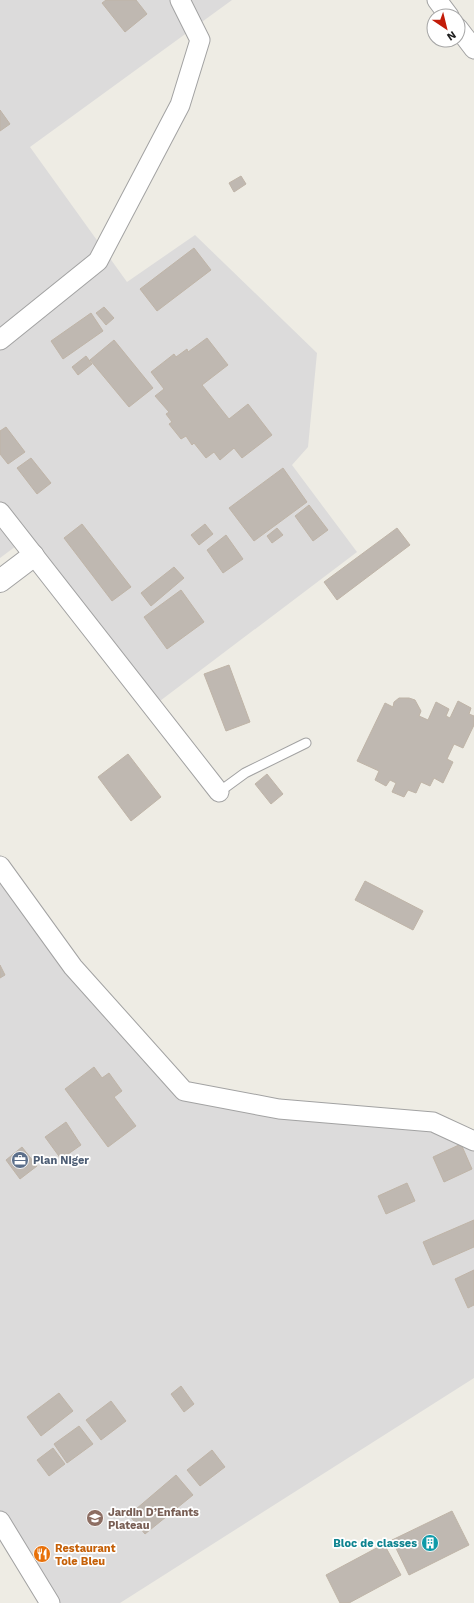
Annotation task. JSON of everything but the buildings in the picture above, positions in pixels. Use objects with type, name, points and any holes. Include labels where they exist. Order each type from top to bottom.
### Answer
[{"type":"street","points":[[0,340],[98,261],[180,105],[200,40],[180,0]]},
{"type":"street","points":[[466,38],[474,49]]},
{"type":"street","points":[[0,512],[219,792]]},
{"type":"street","points":[[0,581],[33,556]]},
{"type":"street","points":[[0,866],[73,967],[184,1091],[279,1109],[433,1122],[474,1141]]},
{"type":"street","points":[[0,1521],[50,1603]]},
{"type":"lane","points":[[219,792],[245,773],[306,743]]},
{"type":"shaded area","points":[[0,0],[232,0],[30,147],[127,282],[195,235],[317,353],[308,447],[292,465],[357,552],[152,707],[24,540],[0,558]]},
{"type":"shaded area","points":[[0,871],[182,1093],[431,1124],[474,1144],[474,1378],[120,1603],[57,1603],[0,1512]]},
{"type":"place","name":"Plan Niger","points":[[20,1160]]},
{"type":"place","name":"Jardin D’Enfants Plateau","points":[[95,1518]]},
{"type":"place","name":"Bloc de classes","points":[[430,1543]]},
{"type":"place","name":"Restaurant Tole Bleu","points":[[42,1554]]}]
